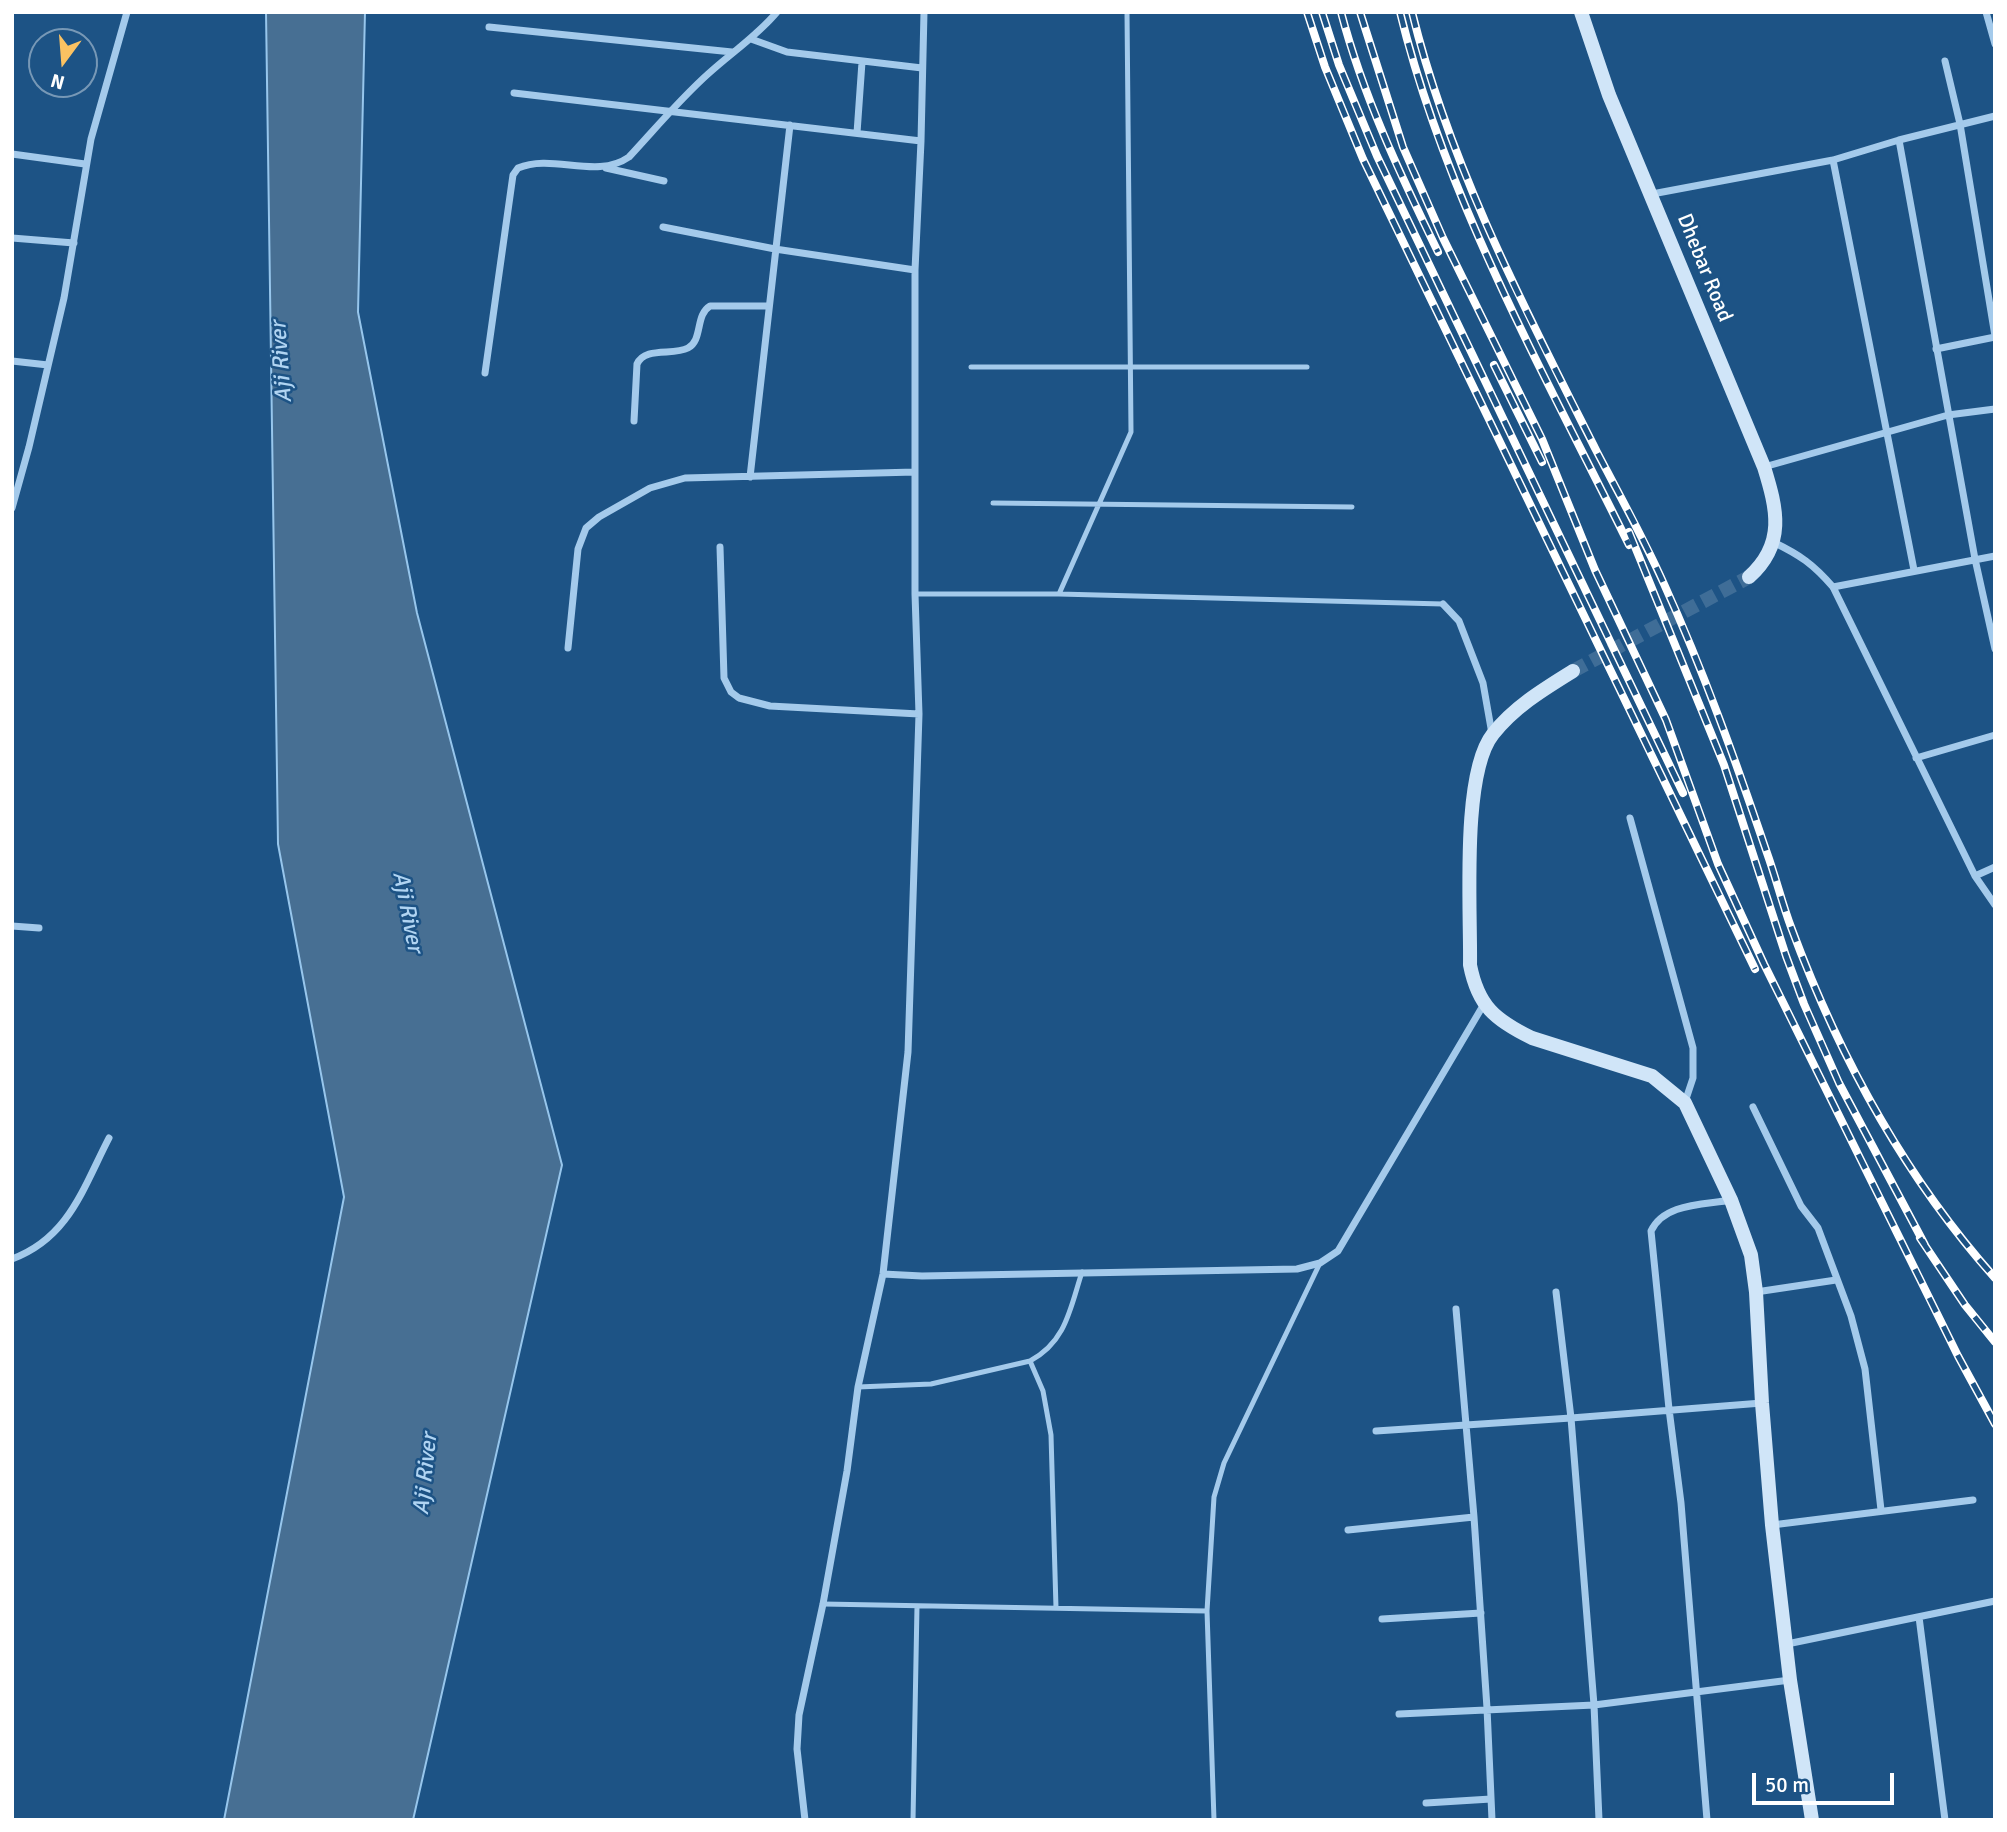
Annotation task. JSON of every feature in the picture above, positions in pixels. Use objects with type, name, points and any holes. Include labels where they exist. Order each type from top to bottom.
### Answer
[{"type":"street","points":[[12,508],[48,365],[74,243],[90,139],[127,12]]},
{"type":"street","points":[[605,167],[619,164],[629,157],[705,76],[751,39],[777,12]]},
{"type":"street","points":[[805,1820],[797,1749],[799,1715],[823,1604],[847,1471],[858,1387],[883,1273],[908,1052],[919,714],[915,594],[915,270],[924,12]]},
{"type":"street","name":"Dhebar Road","points":[[1581,12],[1609,95],[1764,467],[1773,497],[1773,542]]},
{"type":"street","points":[[1986,12],[1995,44]]},
{"type":"street","points":[[489,27],[732,52]]},
{"type":"street","points":[[751,39],[787,52],[922,68]]},
{"type":"street","points":[[1936,349],[1995,337],[1960,124],[1945,61]]},
{"type":"street","points":[[858,133],[862,62]]},
{"type":"street","points":[[514,93],[921,141]]},
{"type":"street","points":[[1652,194],[1833,160],[1995,116]]},
{"type":"street","points":[[750,477],[790,125]]},
{"type":"street","points":[[1899,140],[1975,559],[1995,649]]},
{"type":"street","points":[[12,155],[85,164]]},
{"type":"street","points":[[1833,160],[1914,570]]},
{"type":"street","points":[[485,373],[513,175],[518,168],[531,164],[605,167],[664,181]]},
{"type":"street","points":[[663,227],[775,249],[915,270]]},
{"type":"street","points":[[12,238],[74,243]]},
{"type":"street","points":[[634,421],[639,359],[691,346],[701,314],[709,306],[769,306]]},
{"type":"street","points":[[12,361],[48,365]]},
{"type":"street","points":[[1764,467],[1948,415],[1995,408]]},
{"type":"street","points":[[568,648],[578,549],[586,528],[599,517],[650,488],[685,478],[915,472]]},
{"type":"street","points":[[12,473],[22,474]]},
{"type":"street","points":[[1749,577],[1765,560],[1773,542],[1803,556],[1833,587],[1975,876],[1995,905]]},
{"type":"street","points":[[720,547],[724,678],[731,692],[739,698],[770,706],[919,714]]},
{"type":"street","points":[[1833,587],[1995,556]]},
{"type":"street","points":[[1443,604],[1459,621],[1483,683],[1492,734]]},
{"type":"street","points":[[1573,671],[1529,699],[1492,734],[1482,755],[1476,776],[1472,813],[1470,965],[1475,988],[1484,1004],[1515,1029],[1532,1038],[1652,1076],[1685,1103],[1731,1200],[1751,1255],[1756,1292],[1772,1525],[1790,1680],[1812,1820]]},
{"type":"street","points":[[1916,758],[1995,735]]},
{"type":"street","points":[[1630,818],[1693,1048],[1693,1078],[1685,1103]]},
{"type":"street","points":[[1975,876],[1995,867]]},
{"type":"street","points":[[12,926],[39,928]]},
{"type":"street","points":[[883,1273],[922,1276],[1297,1269],[1320,1263],[1338,1251],[1484,1004]]},
{"type":"street","points":[[1753,1107],[1801,1206],[1818,1228],[1851,1316],[1865,1369],[1881,1510]]},
{"type":"street","points":[[12,1259],[28,1253],[48,1240],[65,1222],[109,1138]]},
{"type":"street","points":[[1707,1820],[1681,1503],[1651,1231],[1657,1219],[1670,1211],[1731,1200]]},
{"type":"street","points":[[1756,1292],[1836,1280]]},
{"type":"street","points":[[1556,1292],[1571,1418],[1594,1704],[1599,1820]]},
{"type":"street","points":[[1456,1309],[1481,1613],[1492,1820]]},
{"type":"street","points":[[1376,1431],[1762,1403]]},
{"type":"street","points":[[1772,1525],[1973,1500]]},
{"type":"street","points":[[1349,1530],[1474,1517]]},
{"type":"street","points":[[1787,1644],[1995,1601]]},
{"type":"street","points":[[1382,1619],[1481,1613]]},
{"type":"street","points":[[1919,1618],[1945,1820]]},
{"type":"street","points":[[1399,1714],[1594,1704],[1790,1680]]},
{"type":"street","points":[[1426,1803],[1491,1799]]},
{"type":"lane","points":[[1059,594],[1131,432],[1127,12]]},
{"type":"lane","points":[[971,367],[1307,367]]},
{"type":"lane","points":[[993,503],[1352,508]]},
{"type":"lane","points":[[915,594],[1059,594],[1443,604]]},
{"type":"lane","points":[[1214,1820],[1207,1611],[1214,1497],[1218,1479],[1320,1263]]},
{"type":"lane","points":[[858,1387],[931,1384],[1030,1361],[1044,1354],[1064,1327],[1083,1272]]},
{"type":"lane","points":[[1030,1361],[1043,1391],[1051,1436],[1056,1608]]},
{"type":"lane","points":[[823,1604],[1207,1611]]},
{"type":"lane","points":[[913,1820],[918,1606]]},
{"type":"water","name":"Aji River","points":[[266,12],[365,12],[358,312],[417,613],[562,1165],[413,1820],[224,1820],[344,1197],[278,844]]},
{"type":"tunnel","points":[[1573,671],[1749,577]]},
{"type":"railway","points":[[1307,12],[1325,67],[1363,159],[1755,969]]},
{"type":"railway","points":[[1322,12],[1339,65],[1377,156],[1683,793]]},
{"type":"railway","points":[[1341,12],[1371,104],[1438,252]]},
{"type":"railway","points":[[1360,12],[1403,147],[1443,238],[1542,439],[1595,570],[1666,720],[1718,864],[1764,964],[1958,1356],[1995,1424]]},
{"type":"railway","points":[[1400,12],[1443,150],[1470,218],[1531,350],[1629,545]]},
{"type":"railway","points":[[1412,12],[1447,126],[1492,237],[1543,346],[1648,551],[1693,650],[1719,717],[1791,927],[1830,1021],[1876,1112],[1903,1156],[1931,1198],[1995,1278]]},
{"type":"railway","points":[[1494,365],[1542,462]]},
{"type":"railway","points":[[1629,532],[1724,765],[1804,1004],[1839,1083],[1925,1245]]},
{"type":"railway","points":[[1920,1238],[1965,1305],[1995,1342]]}]
